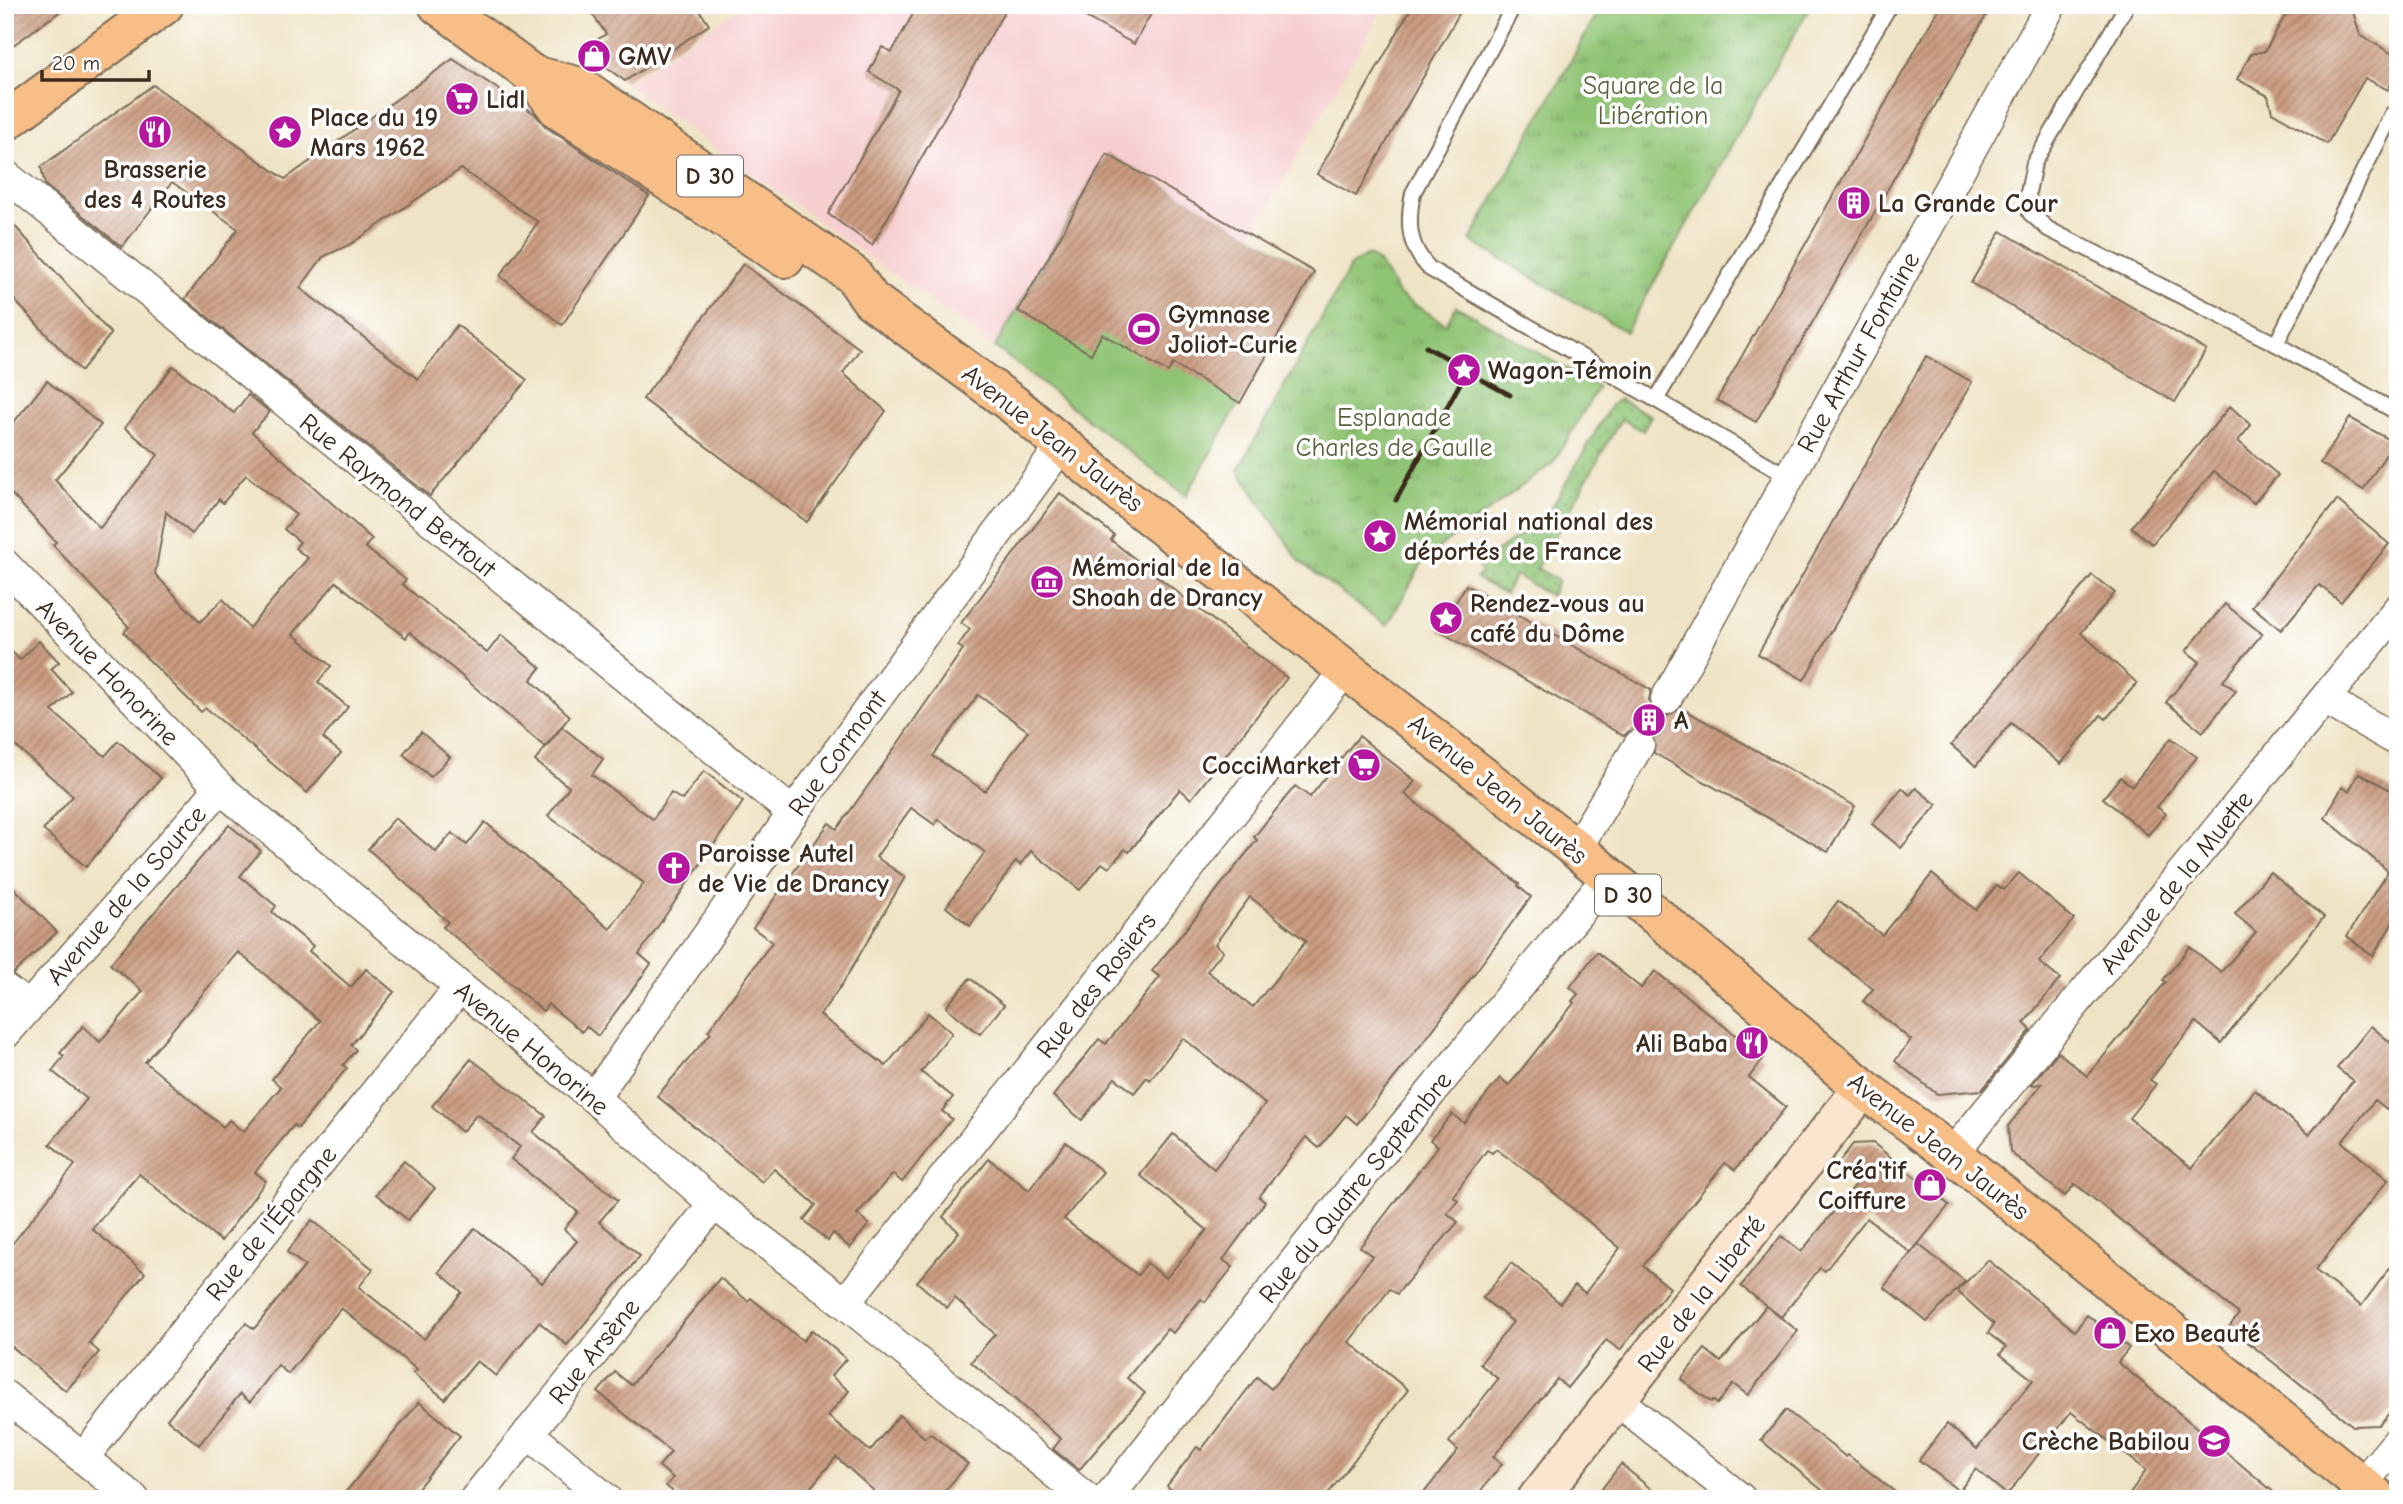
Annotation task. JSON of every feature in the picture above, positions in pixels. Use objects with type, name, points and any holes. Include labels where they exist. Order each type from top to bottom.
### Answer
[{"type":"main road","points":[[5,122],[163,5]]},
{"type":"main road","name":"Avenue Jean Jaurès","points":[[438,5],[533,75],[558,109],[831,287],[871,300],[1014,405],[1576,849],[1607,878],[1863,1088],[1952,1154],[2370,1492]]},
{"type":"street","name":"Rue Arthur Fontaine","points":[[1665,699],[2051,5]]},
{"type":"street","name":"Rue Raymond Bertout","points":[[5,175],[793,813]]},
{"type":"street","name":"Rue Cormont","points":[[594,1098],[793,813],[1062,445]]},
{"type":"street","name":"Avenue Honorine","points":[[5,565],[220,789],[594,1098],[714,1204],[845,1303],[1087,1499]]},
{"type":"street","name":"Avenue de la Muette","points":[[1952,1154],[2398,609]]},
{"type":"street","name":"Rue des Rosiers","points":[[845,1303],[1347,668]]},
{"type":"street","points":[[2326,700],[2398,741]]},
{"type":"street","points":[[1576,849],[1639,745]]},
{"type":"street","name":"Avenue de la Source","points":[[5,1034],[17,998],[220,789]]},
{"type":"street","name":"Rue du Quatre Septembre","points":[[1107,1499],[1350,1190],[1607,878]]},
{"type":"street","name":"Rue de l'Épargne","points":[[83,1458],[459,988]]},
{"type":"street","name":"Rue de la Liberté","points":[[1537,1499],[1863,1088]]},
{"type":"street","name":"Rue Arsène","points":[[475,1499],[714,1204]]},
{"type":"street","points":[[5,1396],[134,1499]]},
{"type":"street","points":[[1617,1400],[1741,1499]]},
{"type":"street","points":[[528,1433],[606,1499]]},
{"type":"street","points":[[2370,1492],[2398,1441]]},
{"type":"lane","points":[[1514,5],[1413,193],[1409,221],[1410,238],[1417,256],[1430,269],[1789,477]]},
{"type":"lane","points":[[1656,400],[1890,5]]},
{"type":"lane","points":[[2127,5],[2034,163],[2028,193],[2030,214],[2048,229],[2276,344],[2398,413]]},
{"type":"lane","points":[[2276,344],[2392,114]]},
{"type":"shaded area","points":[[744,5],[1385,5],[1251,236],[1107,155],[995,347],[626,84]]},
{"type":"green space","name":"Square de la Libération","points":[[1602,5],[1811,5],[1626,332],[1470,241]]},
{"type":"green space","name":"Gymnase Joliot-Curie","points":[[1107,154],[1314,272],[1186,496],[995,347]]},
{"type":"green space","name":"Esplanade Charles de Gaulle","points":[[1368,255],[1379,263],[1399,295],[1446,324],[1456,306],[1598,387],[1553,463],[1425,558],[1387,626],[1300,562],[1238,470],[1351,265]]},
{"type":"green space","points":[[1619,399],[1651,416],[1643,431],[1621,419],[1537,568],[1558,581],[1551,596],[1515,575],[1505,594],[1476,578],[1482,573],[1477,566],[1548,514],[1611,405]]},
{"type":"building","points":[[5,5],[69,5],[5,51]]},
{"type":"building","points":[[586,5],[696,5],[709,25],[625,81],[582,50],[606,34]]},
{"type":"building","points":[[918,5],[1008,5],[872,245],[828,214],[899,90],[869,72],[882,47],[892,52]]},
{"type":"building","points":[[1064,5],[1156,5],[1134,44]]},
{"type":"building","points":[[1413,5],[1464,5],[1356,196],[1317,174]]},
{"type":"building","name":"La Grande Cour","points":[[1941,5],[1992,5],[1756,422],[1717,400]]},
{"type":"building","points":[[2291,5],[2351,5],[2360,35],[2398,57],[2398,72],[2388,90],[2365,78],[2327,144],[2272,112],[2268,96],[2237,79],[2251,54],[2265,51]]},
{"type":"building","points":[[453,59],[535,114],[546,127],[649,196],[562,325],[500,276],[538,222],[461,169],[351,244],[323,257],[300,288],[418,379],[457,325],[527,380],[430,496],[185,299],[238,229],[172,182],[122,247],[45,185],[41,167],[153,85],[285,179]]},
{"type":"building","name":"Gymnase Joliot-Curie","points":[[1107,154],[1314,272],[1240,403],[1173,364],[1168,372],[1102,334],[1091,354],[1018,311]]},
{"type":"building","points":[[5,215],[111,334],[81,371],[5,290]]},
{"type":"building","points":[[2001,231],[2206,350],[2175,402],[1971,283]]},
{"type":"building","points":[[743,264],[860,349],[843,373],[886,411],[807,522],[643,399]]},
{"type":"building","points":[[1926,356],[1972,382],[1804,680],[1758,654]]},
{"type":"building","points":[[173,366],[234,413],[248,395],[270,412],[252,432],[372,539],[365,547],[406,580],[402,584],[487,653],[501,635],[541,668],[531,680],[570,716],[545,747],[410,632],[406,638],[336,582],[293,634],[331,666],[318,682],[348,707],[323,738],[341,753],[307,793],[206,708],[201,712],[144,655],[124,632],[129,627],[53,545],[56,542],[5,487],[5,433],[47,381],[101,425],[55,480],[100,528],[158,455],[125,428]],"holes":[[[246,475],[296,515],[284,529],[300,542],[295,548],[308,558],[249,628],[223,599],[200,622],[155,574],[166,512],[192,534],[219,499],[223,503]]]},
{"type":"building","points":[[2230,406],[2251,425],[2238,441],[2278,475],[2254,503],[2214,471],[2152,544],[2131,527]]},
{"type":"building","points":[[2350,418],[2394,442],[2363,490],[2320,463]]},
{"type":"building","points":[[1060,493],[1114,535],[1111,540],[1287,678],[1191,799],[1180,789],[1129,852],[1125,849],[1109,868],[1102,863],[1080,890],[1031,851],[1020,865],[1016,861],[970,926],[946,907],[985,852],[938,819],[935,825],[911,808],[876,857],[905,877],[843,983],[820,1015],[886,1066],[928,1013],[952,1033],[921,1072],[953,1097],[942,1111],[952,1119],[902,1182],[893,1174],[857,1214],[869,1224],[850,1248],[833,1233],[828,1241],[804,1220],[816,1205],[774,1169],[762,1182],[657,1096],[711,1033],[708,1031],[772,942],[753,928],[829,823],[837,829],[963,649],[958,646],[970,629],[961,623]],"holes":[[[978,695],[1028,731],[985,791],[933,756]]]},
{"type":"building","points":[[2337,500],[2389,544],[2341,602],[2319,585],[2281,630],[2252,606]]},
{"type":"building","points":[[2092,575],[2115,593],[2081,633],[2137,683],[2106,719],[2101,715],[2061,764],[2011,723],[1976,766],[1951,745]]},
{"type":"building","name":"A","points":[[1466,585],[1651,690],[1649,700],[1657,714],[1667,716],[1681,708],[1855,806],[1828,852],[1654,753],[1655,737],[1647,730],[1631,729],[1624,736],[1439,631]]},
{"type":"building","points":[[2225,604],[2262,634],[2223,681],[2236,691],[2203,732],[2166,702],[2200,662],[2186,651]]},
{"type":"building","points":[[39,641],[59,662],[51,669],[72,692],[52,711],[105,756],[118,741],[161,778],[86,867],[43,830],[73,796],[5,737],[5,645],[20,660]]},
{"type":"building","points":[[562,727],[603,759],[592,775],[653,819],[671,793],[682,800],[704,771],[743,802],[639,954],[651,964],[598,1036],[586,1026],[582,1032],[548,1004],[543,1011],[443,927],[448,922],[368,849],[395,818],[436,852],[452,833],[467,845],[485,822],[610,929],[644,883],[548,816],[569,787],[535,761]]},
{"type":"building","points":[[421,732],[450,757],[431,777],[403,754]]},
{"type":"building","points":[[1359,736],[1415,781],[1405,794],[1519,884],[1531,897],[1426,1039],[1357,1124],[1346,1115],[1319,1148],[1306,1137],[1259,1197],[1265,1202],[1223,1260],[1233,1267],[1205,1302],[1201,1299],[1173,1333],[1167,1329],[1127,1378],[1145,1393],[1079,1470],[1053,1449],[1061,1439],[971,1362],[995,1334],[955,1298],[947,1308],[917,1282],[959,1232],[943,1217],[989,1159],[1029,1190],[1066,1142],[1103,1172],[1064,1219],[1138,1275],[1147,1263],[1166,1278],[1207,1230],[1140,1175],[1173,1134],[1214,1169],[1265,1104],[1183,1038],[1150,1080],[1147,1077],[1134,1093],[1115,1078],[1082,1120],[1053,1096],[1099,1039],[1106,1044],[1160,977],[1152,971],[1257,840],[1254,837],[1295,786],[1310,797]],"holes":[[[1250,897],[1306,941],[1253,1007],[1207,971],[1223,951],[1215,944]]]},
{"type":"building","points":[[2171,738],[2197,757],[2157,807],[2166,814],[2148,835],[2103,798],[2120,777],[2132,786]]},
{"type":"building","points":[[2359,773],[2398,794],[2398,914],[2373,956],[2347,936],[2388,871],[2325,818],[2342,787],[2349,791]]},
{"type":"building","points":[[1902,788],[1910,795],[1916,788],[1937,805],[1901,848],[1872,824]]},
{"type":"building","points":[[229,825],[261,851],[240,876],[276,906],[272,912],[313,946],[309,951],[351,987],[366,969],[394,992],[351,1045],[356,1050],[343,1065],[347,1068],[298,1128],[294,1125],[255,1172],[266,1181],[221,1241],[139,1174],[92,1229],[145,1273],[89,1343],[99,1352],[66,1391],[5,1341],[5,1253],[75,1165],[50,1144],[87,1099],[52,1071],[64,1056],[60,1053],[83,1026],[100,1042],[143,991],[110,964]],"holes":[[[238,952],[320,1021],[272,1079],[281,1087],[243,1132],[229,1120],[223,1127],[145,1062]]]},
{"type":"building","points":[[2270,872],[2324,917],[2221,1043],[2196,1022],[2150,1080],[2156,1084],[2129,1118],[2192,1168],[2255,1090],[2309,1135],[2353,1081],[2337,1068],[2371,1026],[2398,1049],[2398,1118],[2375,1100],[2342,1142],[2388,1180],[2315,1270],[2361,1306],[2398,1257],[2398,1403],[2379,1425],[2353,1426],[2229,1327],[2239,1314],[2075,1184],[2065,1196],[2010,1152],[2008,1126],[2042,1084],[2031,1085],[2058,1052],[2087,1076],[2166,982],[2163,980],[2190,947],[2221,972],[2256,932],[2235,914]]},
{"type":"building","points":[[2019,873],[2074,919],[2039,962],[2060,979],[2024,1023],[2031,1030],[1982,1090],[1937,1094],[1895,1061],[1911,1040],[1863,1001],[1873,989],[1809,939],[1838,901],[1882,935],[1932,874],[1976,910],[1997,885],[2004,890]]},
{"type":"building","points":[[5,879],[57,932],[13,974],[5,972]]},
{"type":"building","points":[[1597,952],[1641,988],[1655,971],[1764,1058],[1749,1077],[1786,1107],[1735,1170],[1725,1163],[1643,1266],[1670,1288],[1620,1350],[1606,1340],[1567,1388],[1557,1379],[1493,1457],[1502,1464],[1474,1499],[1419,1499],[1458,1450],[1449,1442],[1498,1379],[1480,1364],[1513,1322],[1483,1298],[1511,1263],[1560,1303],[1575,1285],[1585,1293],[1620,1248],[1540,1181],[1496,1149],[1492,1153],[1487,1150],[1453,1196],[1458,1200],[1447,1213],[1458,1222],[1397,1294],[1390,1289],[1349,1342],[1408,1390],[1324,1499],[1181,1499],[1167,1486],[1197,1447],[1201,1450],[1257,1377],[1271,1389],[1297,1358],[1372,1256],[1360,1247],[1438,1146],[1430,1140],[1452,1114],[1464,1123],[1500,1078],[1509,1085],[1574,1003],[1572,1001],[1578,994],[1570,987]]},
{"type":"building","points":[[970,978],[1004,1005],[980,1034],[946,1007]]},
{"type":"building","points":[[471,1059],[546,1116],[533,1132],[618,1200],[599,1222],[640,1256],[567,1345],[539,1322],[496,1376],[477,1361],[445,1399],[413,1373],[417,1370],[341,1308],[288,1374],[278,1365],[250,1402],[240,1394],[199,1445],[167,1419],[246,1323],[254,1329],[305,1266],[287,1252],[312,1220],[373,1269],[359,1287],[424,1339],[462,1292],[439,1272],[475,1228],[542,1283],[577,1241],[564,1229],[578,1212],[511,1159],[520,1147],[477,1114],[462,1132],[432,1106]]},
{"type":"building","points":[[1873,1143],[1949,1205],[1911,1253],[1867,1218],[1825,1271],[1820,1268],[1781,1317],[1741,1286],[1781,1236],[1801,1252],[1857,1183],[1836,1166],[1853,1144]]},
{"type":"building","points":[[404,1161],[435,1188],[408,1220],[376,1194]]},
{"type":"building","points":[[1918,1244],[1965,1281],[1927,1322],[1884,1287]]},
{"type":"building","points":[[1988,1260],[2075,1331],[2087,1315],[2129,1348],[2118,1362],[2282,1499],[2126,1499],[2146,1470],[2071,1412],[2007,1495],[1976,1469],[1959,1491],[1919,1460],[1947,1424],[1977,1449],[2033,1380],[2000,1354],[2006,1347],[1988,1333],[1994,1324],[1957,1291]]},
{"type":"building","points":[[720,1278],[748,1301],[751,1298],[803,1341],[812,1330],[846,1359],[831,1376],[849,1391],[828,1416],[870,1451],[899,1415],[925,1438],[930,1433],[968,1464],[938,1499],[883,1499],[836,1457],[801,1499],[682,1499],[666,1486],[673,1478],[659,1466],[671,1452],[598,1392],[615,1372],[631,1385]]},
{"type":"building","points":[[1766,1306],[1798,1331],[1748,1395],[1733,1384],[1717,1404],[1681,1379],[1705,1349],[1721,1362]]},
{"type":"building","points":[[419,1402],[460,1436],[409,1499],[340,1499]]},
{"type":"building","points":[[1786,1410],[1904,1499],[1833,1499],[1761,1440]]},
{"type":"building","points":[[1621,1464],[1663,1499],[1594,1499]]},
{"type":"tunnel","points":[[1639,745],[1666,699]]},
{"type":"railway","points":[[1426,347],[1447,358]]},
{"type":"railway","points":[[1396,500],[1463,378]]},
{"type":"railway","points":[[1482,380],[1510,395]]},
{"type":"place","name":"GMV","points":[[594,56]]},
{"type":"place","name":"Lidl","points":[[462,99]]},
{"type":"place","name":"Brasserie des 4 Routes","points":[[155,132]]},
{"type":"place","name":"Place du 19 Mars 1962","points":[[285,132]]},
{"type":"place","name":"La Grande Cour","points":[[1854,203]]},
{"type":"place","name":"Gymnase Joliot-Curie","points":[[1144,329]]},
{"type":"place","name":"Wagon-Témoin","points":[[1464,370]]},
{"type":"place","name":"Mémorial national des déportés de France","points":[[1380,536]]},
{"type":"place","name":"Mémorial de la Shoah de Drancy","points":[[1047,582]]},
{"type":"place","name":"Rendez-vous au café du Dôme","points":[[1446,618]]},
{"type":"place","name":"A","points":[[1649,720]]},
{"type":"place","name":"CocciMarket","points":[[1364,765]]},
{"type":"place","name":"Paroisse Autel de Vie de Drancy","points":[[674,868]]},
{"type":"place","name":"Ali Baba","points":[[1752,1043]]},
{"type":"place","name":"Créa'tif Coiffure","points":[[1930,1185]]},
{"type":"place","name":"Exo Beauté","points":[[2110,1333]]},
{"type":"place","name":"Crèche Babilou","points":[[2214,1441]]}]
